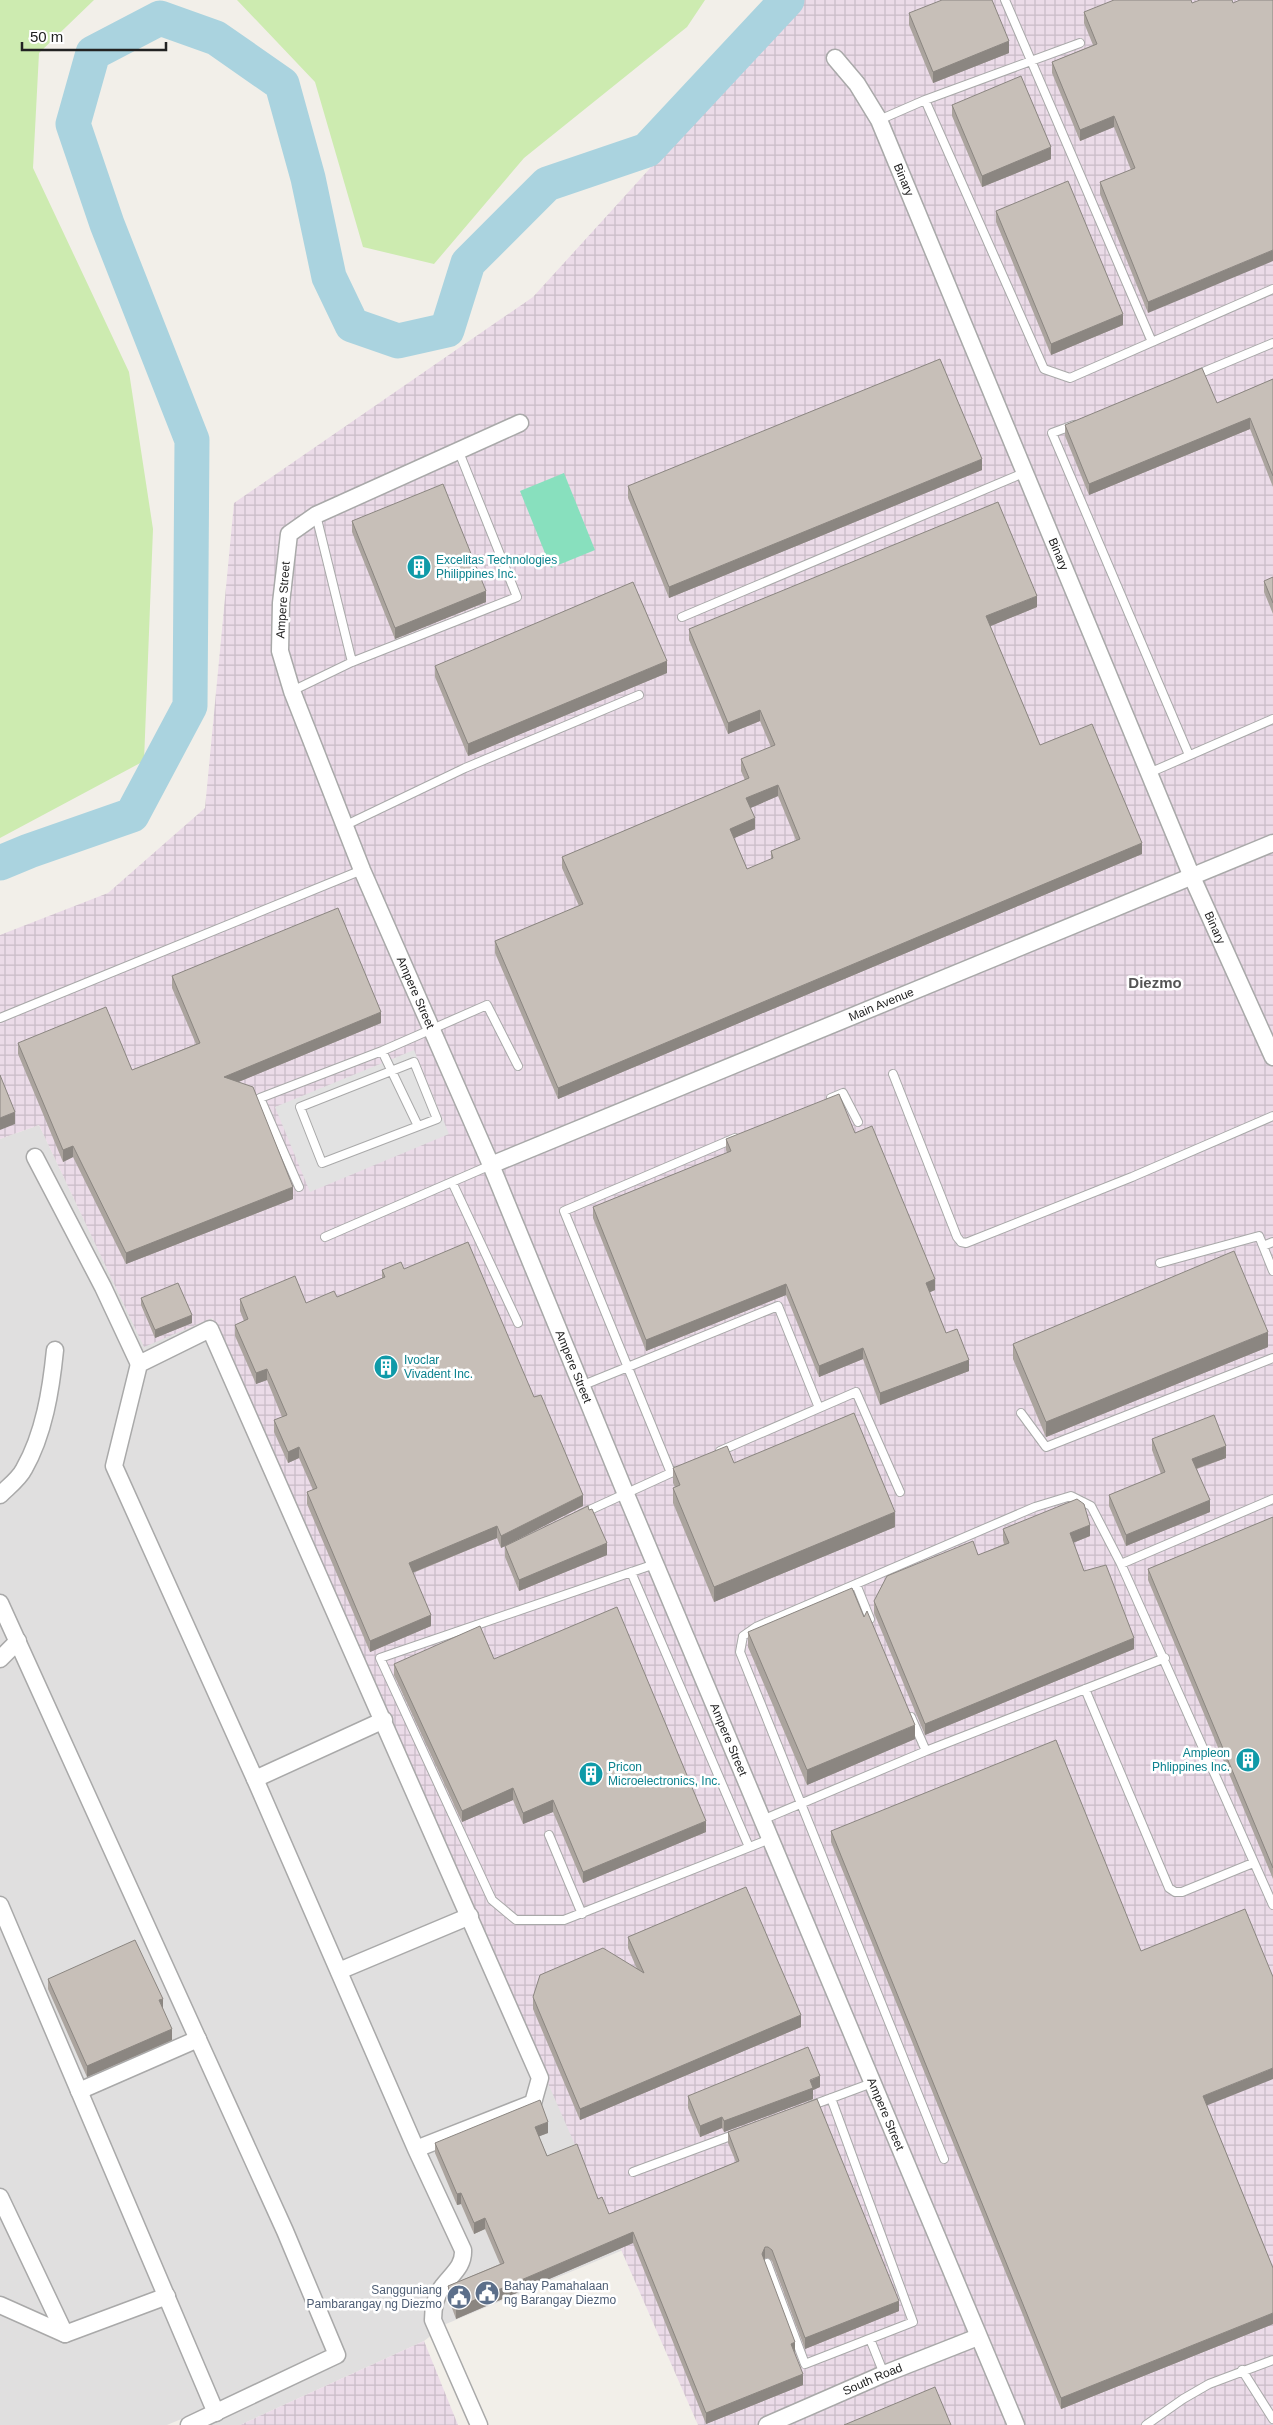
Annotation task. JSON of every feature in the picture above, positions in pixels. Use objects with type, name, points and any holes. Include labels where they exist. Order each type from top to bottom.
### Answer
[{"type":"street","name":"Binary","points":[[835,58],[857,84],[879,120],[1192,877],[1273,1057]]},
{"type":"street","name":"Ampere Street","points":[[520,423],[316,515],[289,534],[281,603],[280,651],[292,691],[362,870],[491,1165],[625,1492],[1016,2425]]},
{"type":"street","name":"Main Avenue","points":[[491,1165],[1273,843]]},
{"type":"street","points":[[35,1157],[103,1286],[139,1364],[114,1466],[255,1779],[416,2149],[463,2250],[462,2263],[437,2295],[434,2304],[433,2320],[479,2425]]},
{"type":"street","points":[[139,1364],[210,1329],[384,1720],[540,2078],[533,2103],[416,2149]]},
{"type":"street","points":[[0,1495],[23,1471],[38,1437],[52,1388],[55,1350]]},
{"type":"street","points":[[0,1603],[285,2231],[336,2355],[189,2425]]},
{"type":"street","points":[[0,1659],[18,1641]]},
{"type":"street","points":[[255,1779],[384,1720]]},
{"type":"street","points":[[0,1905],[216,2413]]},
{"type":"street","points":[[339,1971],[470,1916]]},
{"type":"street","points":[[80,2091],[198,2039]]},
{"type":"street","points":[[0,2197],[64,2334]]},
{"type":"street","points":[[0,2305],[64,2334],[167,2296]]},
{"type":"street","name":"South Road","points":[[767,2425],[884,2374],[978,2337]]},
{"type":"lane","points":[[1005,0],[1152,342]]},
{"type":"lane","points":[[879,120],[925,100],[1080,43]]},
{"type":"lane","points":[[925,100],[1044,369],[1070,378],[1273,289]]},
{"type":"lane","points":[[1190,377],[1273,343]]},
{"type":"lane","points":[[1080,422],[1052,434],[1189,755]]},
{"type":"lane","points":[[292,691],[352,662],[517,596],[459,452]]},
{"type":"lane","points":[[682,617],[1026,472]]},
{"type":"lane","points":[[316,515],[352,662]]},
{"type":"lane","points":[[344,826],[465,768],[638,695]]},
{"type":"lane","points":[[1149,773],[1273,719]]},
{"type":"lane","points":[[0,1018],[362,870]]},
{"type":"lane","points":[[299,1186],[260,1098],[382,1051],[432,1027],[487,1005],[518,1066]]},
{"type":"lane","points":[[382,1051],[418,1126]]},
{"type":"lane","points":[[414,1062],[436,1119],[322,1163],[300,1108],[392,1070],[414,1062]]},
{"type":"lane","points":[[893,1074],[957,1237],[966,1244],[1132,1177],[1273,1116]]},
{"type":"lane","points":[[825,1100],[843,1093],[858,1122]]},
{"type":"lane","points":[[671,1472],[564,1211],[744,1135]]},
{"type":"lane","points":[[325,1238],[491,1165]]},
{"type":"lane","points":[[452,1182],[518,1323]]},
{"type":"lane","points":[[1160,1263],[1259,1236],[1273,1271]]},
{"type":"lane","points":[[1263,1246],[1273,1242]]},
{"type":"lane","points":[[581,1386],[778,1306],[819,1408]]},
{"type":"lane","points":[[1020,1413],[1046,1448],[1273,1358]]},
{"type":"lane","points":[[714,1454],[856,1392],[900,1492]]},
{"type":"lane","points":[[576,1516],[625,1492],[680,1469]]},
{"type":"lane","points":[[944,2159],[803,1804],[740,1652],[742,1636],[756,1627],[1035,1507],[1071,1496],[1091,1506],[1121,1564],[1165,1658],[1273,1905]]},
{"type":"lane","points":[[1121,1564],[1273,1499]]},
{"type":"lane","points":[[655,1564],[380,1658],[492,1900],[516,1920],[564,1920],[770,1838]]},
{"type":"lane","points":[[631,1572],[749,1847]]},
{"type":"lane","points":[[856,1584],[874,1628]]},
{"type":"lane","points":[[762,1820],[926,1751],[1165,1658]]},
{"type":"lane","points":[[1085,1689],[1169,1888],[1175,1892],[1182,1892],[1253,1863]]},
{"type":"lane","points":[[907,1707],[926,1751]]},
{"type":"lane","points":[[549,1835],[582,1914]]},
{"type":"lane","points":[[804,2108],[872,2083]]},
{"type":"lane","points":[[767,2263],[805,2364],[913,2322],[831,2098]]},
{"type":"lane","points":[[633,2172],[741,2132]]},
{"type":"lane","points":[[870,2339],[884,2374]]},
{"type":"lane","points":[[1146,2425],[1183,2399],[1209,2384],[1242,2370],[1273,2360]]},
{"type":"lane","points":[[1242,2370],[1273,2419]]},
{"type":"shaded area","points":[[803,0],[1273,0],[1273,2425],[698,2425],[212,1318],[144,1347],[39,1125],[0,1139],[0,935],[108,893],[205,808],[234,503],[533,297]]},
{"type":"shaded area","points":[[414,1050],[449,1134],[310,1192],[275,1107]]},
{"type":"shaded area","points":[[39,1125],[144,1346],[211,1317],[623,2250],[446,2324],[424,2341],[240,2425],[203,2425],[196,2413],[167,2425],[0,2425],[0,1139]]},
{"type":"shaded area","points":[[424,2341],[458,2425],[240,2425]]},
{"type":"green space","points":[[0,0],[94,0],[39,53],[33,168],[129,372],[153,529],[144,761],[0,838]]},
{"type":"green space","points":[[237,0],[705,0],[687,27],[524,158],[434,264],[363,247],[315,82]]},
{"type":"green space","points":[[564,473],[595,550],[551,568],[520,491]]},
{"type":"building","points":[[942,0],[992,0],[1009,41],[933,72],[909,13]]},
{"type":"building","points":[[1114,0],[1191,0],[1192,3],[1200,0],[1232,0],[1233,3],[1240,0],[1273,0],[1273,250],[1148,302],[1100,182],[1135,168],[1114,116],[1080,130],[1052,62],[1097,44],[1084,12]]},
{"type":"building","points":[[1021,76],[1051,147],[982,176],[952,105]]},
{"type":"building","points":[[1068,181],[1123,314],[1051,344],[996,211]]},
{"type":"building","points":[[940,359],[982,459],[669,587],[628,486]]},
{"type":"building","points":[[1202,368],[1217,403],[1273,379],[1273,476],[1250,418],[1089,484],[1065,425]]},
{"type":"building","name":"Excelitas Technologies Philippines Inc.","points":[[443,484],[486,591],[395,628],[352,521]]},
{"type":"building","points":[[998,502],[1037,596],[986,616],[1040,745],[1092,724],[1142,843],[558,1088],[495,941],[583,904],[562,857],[749,778],[741,759],[775,745],[760,710],[728,723],[689,629]],"holes":[[[778,785],[800,839],[771,851],[773,858],[747,869],[730,829],[755,818],[746,798]]]},
{"type":"building","points":[[1273,577],[1273,603],[1264,581]]},
{"type":"building","points":[[633,582],[667,661],[468,744],[435,666]]},
{"type":"building","points":[[338,908],[381,1012],[224,1077],[253,1087],[293,1187],[126,1253],[73,1146],[63,1150],[18,1043],[106,1007],[132,1070],[200,1043],[172,976]]},
{"type":"building","points":[[0,1075],[15,1112],[0,1118]]},
{"type":"building","points":[[839,1094],[855,1133],[872,1126],[935,1279],[926,1283],[946,1333],[957,1329],[969,1360],[880,1393],[863,1348],[819,1366],[786,1284],[646,1340],[593,1207],[731,1151],[726,1139]]},
{"type":"building","points":[[468,1242],[534,1397],[541,1395],[583,1495],[501,1536],[497,1526],[409,1563],[431,1615],[370,1641],[307,1492],[317,1488],[299,1447],[288,1452],[274,1420],[287,1415],[267,1369],[256,1373],[235,1325],[248,1319],[240,1299],[295,1276],[306,1303],[334,1291],[337,1297],[385,1277],[382,1270],[401,1262],[404,1269]]},
{"type":"building","points":[[1234,1251],[1268,1332],[1046,1422],[1013,1344]]},
{"type":"building","points":[[178,1283],[192,1315],[155,1330],[141,1298]]},
{"type":"building","points":[[854,1413],[895,1512],[714,1587],[673,1488],[680,1485],[673,1468],[727,1446],[734,1463]]},
{"type":"building","points":[[1214,1415],[1226,1446],[1192,1459],[1210,1500],[1126,1535],[1109,1495],[1165,1472],[1152,1439]]},
{"type":"building","points":[[1077,1499],[1084,1504],[1090,1525],[1070,1533],[1084,1571],[1106,1565],[1134,1638],[925,1724],[874,1601],[887,1576],[973,1541],[978,1555],[1009,1543],[1003,1529]]},
{"type":"building","points":[[588,1506],[589,1510],[592,1509],[607,1543],[519,1580],[505,1546]]},
{"type":"building","points":[[1273,1517],[1273,1868],[1148,1569]]},
{"type":"building","points":[[852,1588],[864,1617],[867,1611],[915,1725],[807,1770],[748,1632]]},
{"type":"building","name":"Pricon Microelectronics, Inc.","points":[[617,1607],[706,1821],[583,1872],[553,1800],[523,1813],[513,1788],[462,1811],[394,1664],[480,1626],[494,1659]]},
{"type":"building","points":[[1056,1740],[1141,1951],[1245,1909],[1273,1977],[1273,2068],[1203,2096],[1273,2268],[1273,2313],[1061,2398],[831,1831]]},
{"type":"building","points":[[746,1887],[801,2015],[580,2109],[533,1997],[540,1975],[603,1948],[644,1973],[628,1937]]},
{"type":"building","points":[[135,1940],[163,1999],[159,2000],[172,2029],[87,2066],[48,1979]]},
{"type":"building","points":[[808,2047],[820,2076],[810,2080],[813,2088],[724,2121],[722,2117],[700,2126],[688,2096]]},
{"type":"building","points":[[817,2099],[899,2301],[805,2338],[772,2250],[765,2247],[762,2254],[795,2342],[791,2344],[803,2374],[706,2413],[633,2232],[456,2308],[448,2286],[504,2263],[485,2218],[474,2223],[461,2193],[457,2194],[435,2143],[540,2100],[548,2122],[535,2127],[547,2156],[577,2144],[598,2199],[602,2197],[609,2214],[739,2161],[728,2132]]},
{"type":"building","points":[[935,2387],[951,2425],[844,2425]]},
{"type":"waterway","points":[[0,863],[132,815],[190,706],[192,440],[107,224],[73,124],[93,53],[160,18],[216,38],[282,84],[308,178],[329,277],[352,325],[398,341],[447,330],[468,263],[547,184],[647,150],[787,0]]},
{"type":"place","name":"Excelitas Technologies Philippines Inc.","points":[[419,567]]},
{"type":"place","name":"Ivoclar Vivadent Inc.","points":[[386,1367]]},
{"type":"place","name":"Ampleon Phlippines Inc.","points":[[1248,1760]]},
{"type":"place","name":"Pricon Microelectronics, Inc.","points":[[591,1774]]},
{"type":"place","name":"Bahay Pamahalaan ng Barangay Diezmo","points":[[487,2293]]},
{"type":"place","name":"Sangguniang Pambarangay ng Diezmo","points":[[459,2297]]},
{"type":"district","name":"Diezmo","points":[[1155,982]]}]
